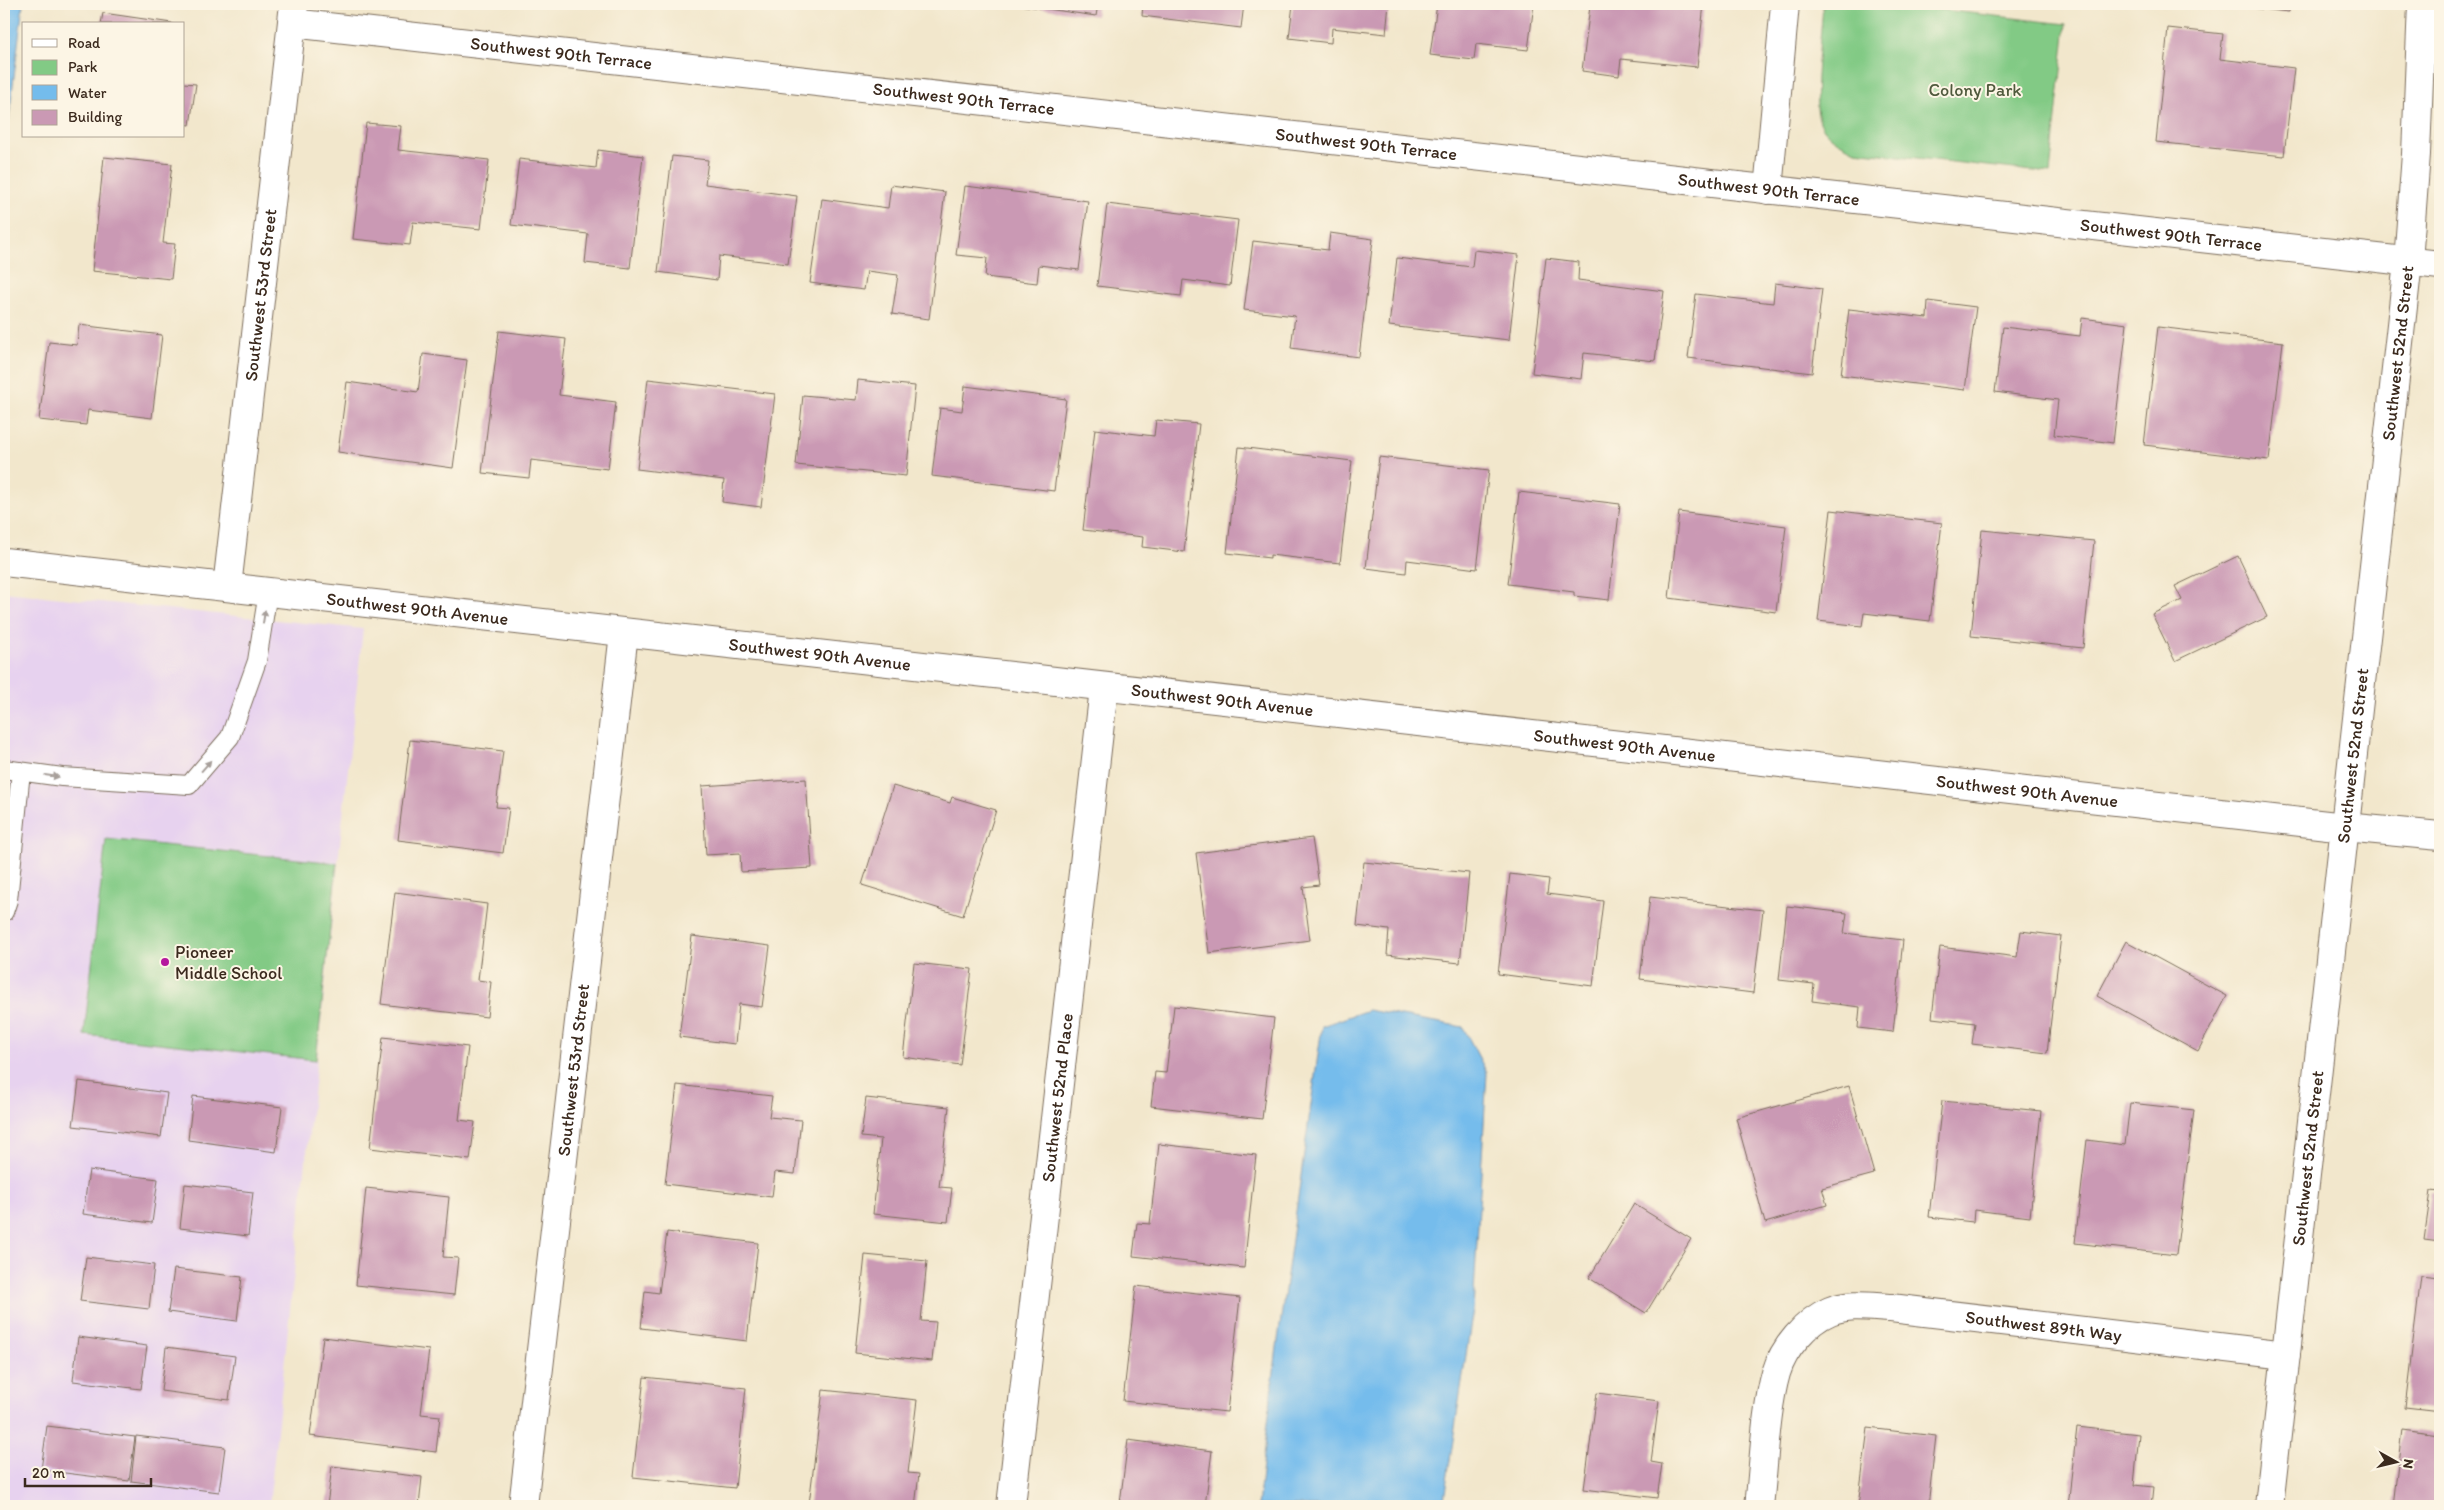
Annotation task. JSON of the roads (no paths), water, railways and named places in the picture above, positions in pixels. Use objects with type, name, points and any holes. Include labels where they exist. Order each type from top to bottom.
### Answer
[{"type":"street","points":[[1768,190],[1785,4]]},
{"type":"street","name":"Southwest 52nd Street","points":[[2269,1506],[2408,262],[2416,154],[2422,4]]},
{"type":"street","name":"Southwest 90th Terrace","points":[[293,14],[1768,190],[2440,265]]},
{"type":"street","name":"Southwest 53rd Street","points":[[227,587],[293,14]]},
{"type":"street","name":"Southwest 90th Avenue","points":[[4,562],[1104,688],[2344,827],[2440,836]]},
{"type":"street","name":"Southwest 53rd Street","points":[[523,1506],[624,633]]},
{"type":"street","name":"Southwest 52nd Place","points":[[1011,1506],[1104,688]]},
{"type":"street","name":"Southwest 89th Way","points":[[1759,1506],[1776,1372],[1790,1348],[1805,1328],[1830,1311],[1846,1307],[1873,1307],[2286,1355]]},
{"type":"lane","points":[[4,912],[8,900],[12,770],[62,777],[189,784],[230,737],[257,661],[268,592]]},
{"type":"water","points":[[4,4],[23,4],[4,158]]},
{"type":"water","points":[[1368,1010],[1463,1027],[1487,1073],[1473,1309],[1443,1506],[1258,1506],[1277,1347],[1322,1026]]},
{"type":"place","name":"Pioneer Middle School","points":[[165,962]]},
{"type":"park label","name":"Colony Park","points":[[1975,90]]}]
